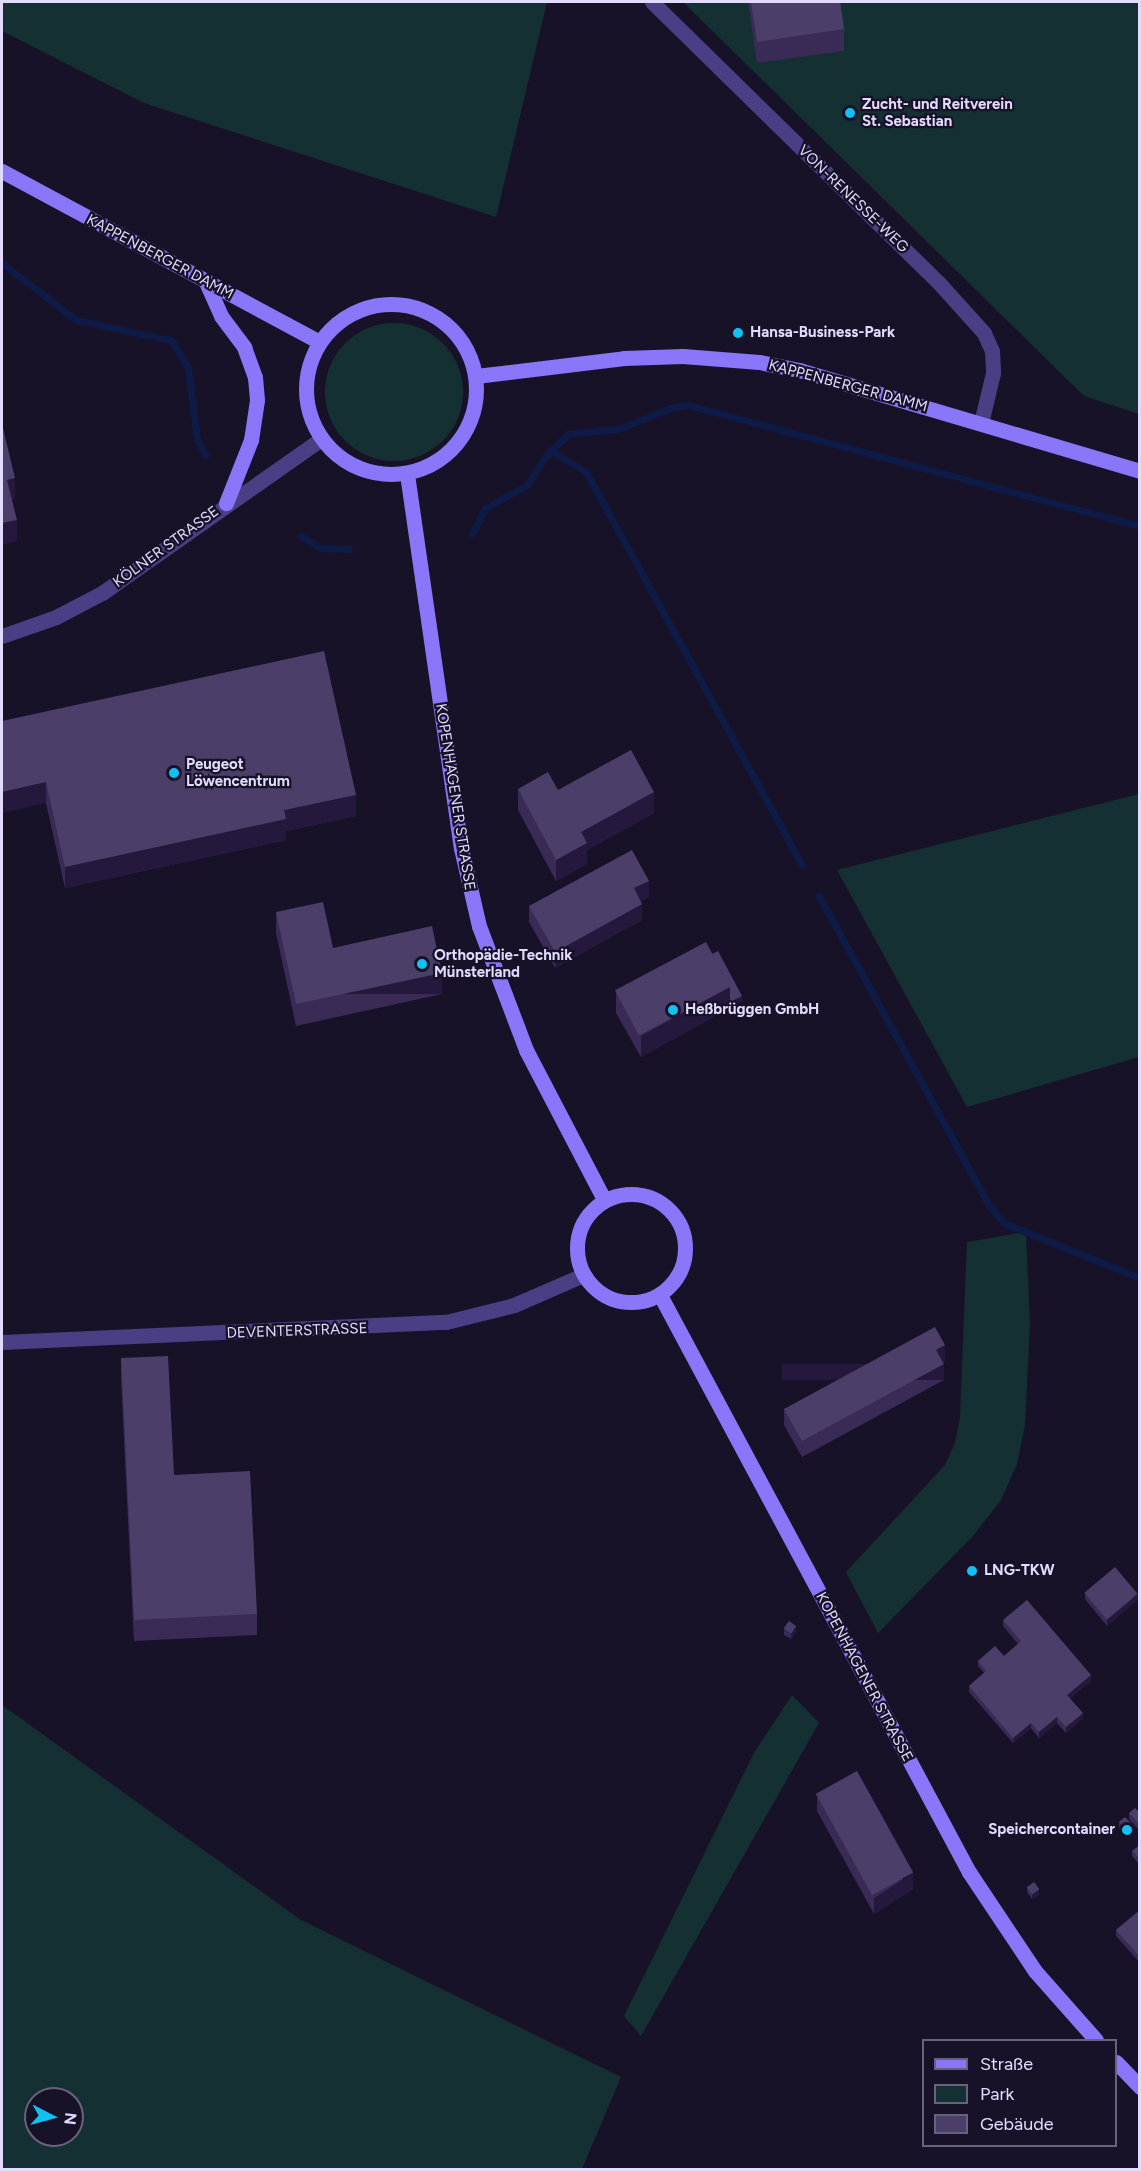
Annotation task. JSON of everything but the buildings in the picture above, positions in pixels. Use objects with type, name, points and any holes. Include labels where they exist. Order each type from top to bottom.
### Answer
[{"type":"main road","name":"KAPPENBERGER DAMM","points":[[2,171],[319,342]]},
{"type":"main road","points":[[206,282],[221,316],[244,347],[255,377],[257,400],[250,440],[226,503]]},
{"type":"main road","points":[[394,303],[423,309],[448,324],[467,348],[476,376],[476,402],[463,435],[453,449],[432,465],[407,474],[382,475],[358,469],[337,456],[321,439],[310,416],[305,391],[309,366],[319,342],[339,321],[365,307],[394,303]]},
{"type":"main road","name":"KAPPENBERGER DAMM","points":[[476,376],[624,358],[683,356],[759,362],[799,370],[1140,471]]},
{"type":"main road","name":"KOPENHAGENER STRASSE","points":[[407,474],[470,892],[493,970],[526,1050],[605,1200]]},
{"type":"main road","points":[[623,1194],[642,1194],[659,1201],[678,1221],[686,1246],[684,1262],[678,1277],[660,1295],[636,1303],[619,1302],[605,1296],[584,1275],[577,1240],[592,1210],[605,1200],[623,1194]]},
{"type":"main road","name":"KOPENHAGENER STRASSE","points":[[660,1295],[969,1872],[1035,1971],[1095,2039]]},
{"type":"main road","points":[[1117,2063],[1140,2086]]},
{"type":"street","name":"VON-RENESSE-WEG","points":[[652,2],[939,283],[984,333],[992,351],[993,373],[981,423]]},
{"type":"street","name":"KÖLNER STRASSE","points":[[2,636],[56,617],[102,593],[160,555],[226,503],[321,439]]},
{"type":"street","name":"DEVENTERSTRASSE","points":[[2,1342],[428,1324],[514,1305],[584,1275]]},
{"type":"green space","points":[[2,2],[547,2],[496,217],[144,103],[2,31]]},
{"type":"green space","points":[[683,2],[1139,2],[1139,414],[1084,396]]},
{"type":"green space","points":[[394,323],[420,328],[443,343],[458,366],[463,392],[458,418],[443,441],[420,456],[394,461],[368,456],[345,441],[330,418],[325,392],[330,366],[345,343],[368,328]]},
{"type":"green space","points":[[1139,794],[1139,1057],[967,1107],[837,870]]},
{"type":"green space","points":[[1026,1232],[1030,1323],[1025,1425],[1017,1464],[1001,1500],[973,1536],[878,1633],[846,1572],[945,1465],[955,1443],[960,1417],[967,1242]]},
{"type":"green space","points":[[792,1695],[819,1723],[641,2036],[624,2016],[755,1751]]},
{"type":"green space","points":[[2,1705],[301,1920],[621,2077],[582,2169],[2,2169]]},
{"type":"waterway","points":[[2,263],[76,320],[171,340],[188,367],[197,439],[205,455]]},
{"type":"waterway","points":[[472,534],[485,508],[527,485],[545,457],[568,434],[618,429],[673,407],[688,405],[1140,526]]},
{"type":"waterway","points":[[550,450],[586,472],[802,865]]},
{"type":"waterway","points":[[301,536],[320,548],[349,549]]},
{"type":"waterway","points":[[819,896],[989,1205],[1004,1223],[1140,1278]]},
{"type":"place","name":"Zucht- und Reitverein St. Sebastian","points":[[850,113]]},
{"type":"place","name":"Hansa-Business-Park","points":[[738,333]]},
{"type":"place","name":"Peugeot Löwencentrum","points":[[174,773]]},
{"type":"place","name":"Orthopädie-Technik Münsterland","points":[[422,964]]},
{"type":"place","name":"Heßbrüggen GmbH","points":[[673,1010]]},
{"type":"place","name":"LNG-TKW","points":[[972,1571]]},
{"type":"place","name":"Speichercontainer","points":[[1127,1830]]}]
